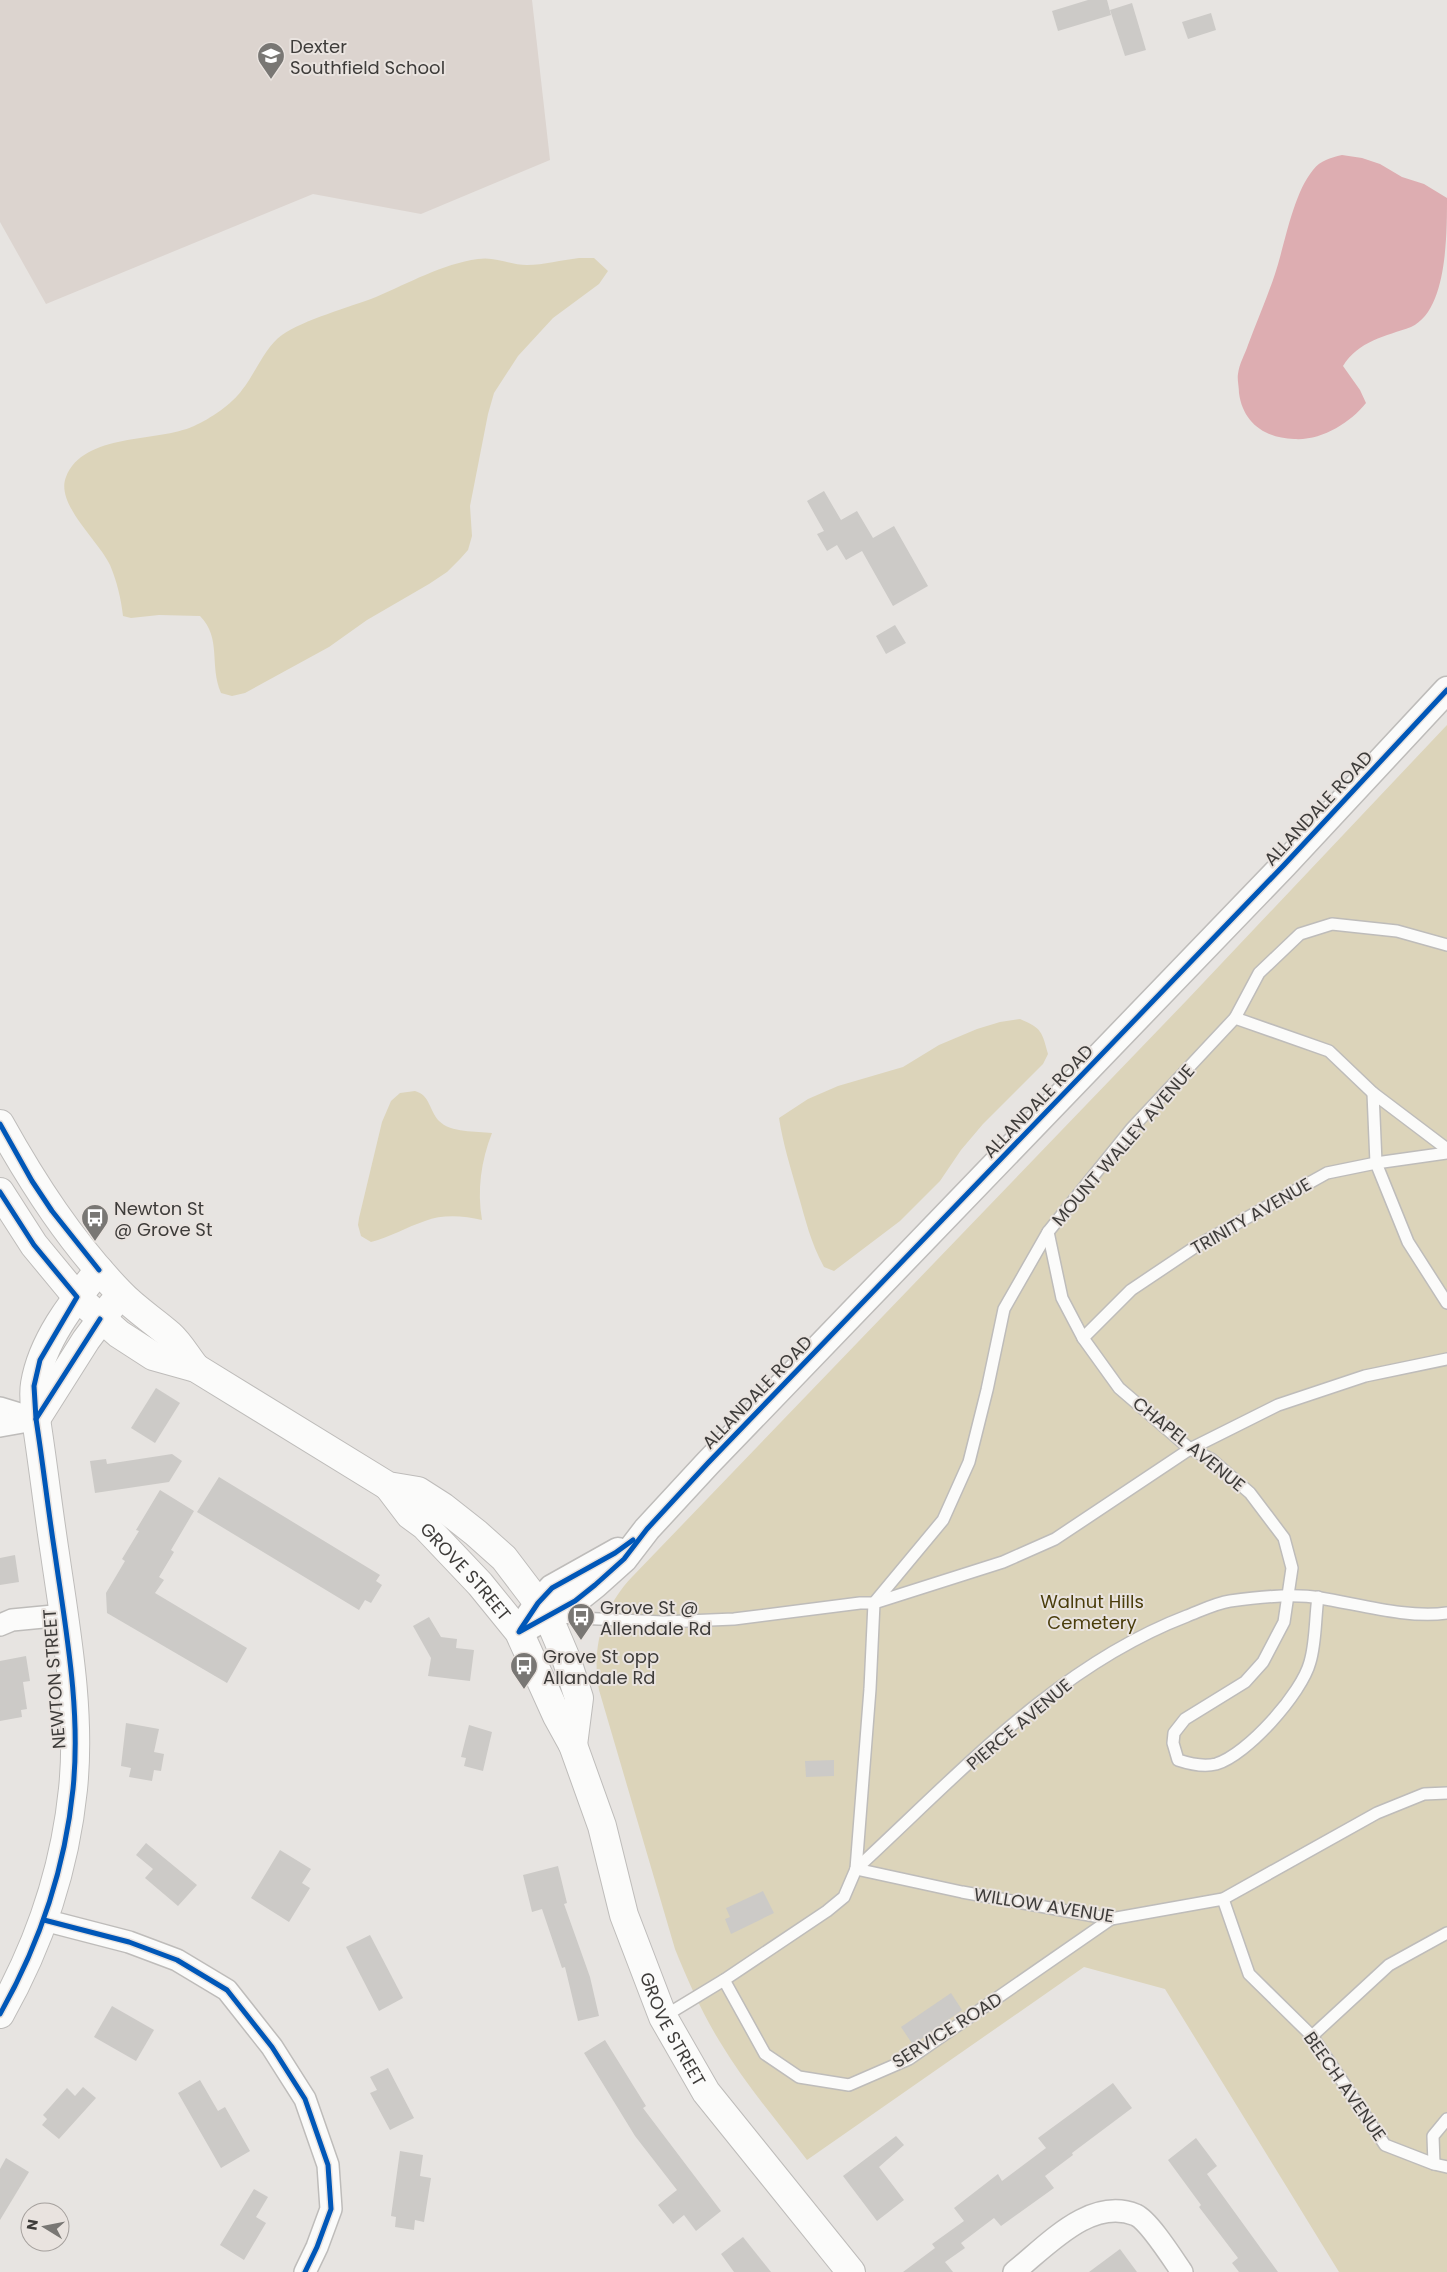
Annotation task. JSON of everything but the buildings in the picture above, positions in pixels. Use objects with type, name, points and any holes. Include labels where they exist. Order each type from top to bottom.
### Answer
[{"type":"main road","points":[[0,1124],[32,1181],[52,1211],[99,1270],[121,1294],[100,1319],[36,1419]]},
{"type":"main road","points":[[0,1192],[9,1209],[34,1245],[76,1297],[100,1319]]},
{"type":"main road","name":"NEWTON STREET","points":[[0,2014],[12,1993],[44,1920],[59,1868],[73,1788],[75,1724],[64,1615],[36,1419],[34,1386],[40,1360],[76,1297],[99,1270]]},
{"type":"main road","name":"GROVE STREET","points":[[121,1294],[171,1336],[196,1368]]},
{"type":"main road","name":"GROVE STREET","points":[[100,1319],[153,1356],[196,1368],[388,1486],[410,1515],[433,1516],[476,1532],[504,1558],[543,1609],[566,1661],[579,1698],[573,1745]]},
{"type":"main road","name":"GROVE STREET","points":[[433,1516],[480,1584],[519,1632],[557,1716],[573,1745],[602,1826],[624,1915],[663,2017],[706,2092],[851,2272]]},
{"type":"street","name":"ALLANDALE ROAD","points":[[519,1632],[543,1609],[575,1601],[596,1585],[624,1559],[647,1530],[708,1463],[1284,865],[1447,690]]},
{"type":"street","points":[[0,1408],[36,1419]]},
{"type":"street","points":[[0,1426],[36,1419]]},
{"type":"street","points":[[0,1625],[12,1620],[64,1615]]},
{"type":"street","points":[[44,1920],[129,1942],[177,1960],[227,1990],[272,2047],[305,2098],[328,2165],[331,2209],[306,2272]]},
{"type":"street","points":[[1014,2272],[1065,2229],[1100,2212],[1138,2215],[1155,2234],[1182,2272]]},
{"type":"lane","name":"MOUNT WALLEY AVENUE","points":[[874,1603],[943,1520],[970,1462],[1004,1309],[1048,1232],[1132,1128],[1235,1018],[1259,973],[1300,934],[1332,924],[1397,931],[1447,945]]},
{"type":"lane","points":[[1235,1018],[1329,1051],[1372,1093],[1447,1151]]},
{"type":"lane","points":[[1372,1093],[1376,1163],[1408,1242],[1447,1303]]},
{"type":"lane","name":"TRINITY AVENUE","points":[[1084,1338],[1131,1290],[1198,1245],[1327,1173],[1447,1151]]},
{"type":"lane","name":"CHAPEL AVENUE","points":[[1048,1232],[1062,1298],[1084,1338],[1119,1388],[1190,1449],[1211,1459],[1250,1493],[1284,1538],[1292,1568],[1284,1622],[1263,1662],[1245,1682],[1185,1719],[1174,1733],[1173,1743],[1178,1760],[1193,1765],[1216,1764],[1240,1750],[1267,1727],[1290,1700],[1310,1663],[1318,1598]]},
{"type":"lane","points":[[543,1609],[663,1622],[734,1619],[860,1603],[874,1603],[1003,1562],[1055,1539],[1190,1449],[1278,1405],[1365,1376],[1447,1359]]},
{"type":"lane","name":"PIERCE AVENUE","points":[[663,2017],[724,1980],[827,1911],[844,1897],[856,1869],[1032,1708],[1105,1656],[1161,1626],[1228,1601],[1288,1597],[1318,1598],[1366,1607],[1434,1615],[1447,1613]]},
{"type":"lane","points":[[856,1869],[870,1689],[874,1603]]},
{"type":"lane","name":"WILLOW AVENUE","points":[[856,1869],[962,1892],[1111,1919],[1223,1900],[1377,1813],[1424,1794],[1447,1793]]},
{"type":"lane","name":"BEECH AVENUE","points":[[1223,1900],[1250,1974],[1312,2036],[1385,2145],[1434,2164],[1447,2167]]},
{"type":"lane","name":"SERVICE ROAD","points":[[724,1980],[764,2054],[799,2077],[848,2085],[909,2058],[1111,1919]]},
{"type":"lane","points":[[1312,2036],[1388,1965],[1447,1933]]},
{"type":"lane","points":[[1434,2164],[1433,2136],[1447,2119]]},
{"type":"shaded area","name":"Dexter Southfield School","points":[[0,0],[532,0],[550,160],[421,214],[313,194],[46,304],[0,222]]},
{"type":"shaded area","points":[[1342,155],[1362,158],[1380,164],[1402,177],[1424,184],[1447,198],[1445,251],[1438,289],[1432,305],[1423,318],[1411,327],[1365,345],[1356,351],[1343,366],[1360,390],[1366,403],[1352,417],[1334,429],[1314,437],[1294,439],[1274,436],[1257,427],[1245,413],[1239,393],[1239,370],[1272,283],[1300,192],[1306,180],[1319,164]]},
{"type":"green space","points":[[484,258],[527,265],[579,258],[594,258],[608,271],[599,284],[553,318],[518,356],[494,393],[488,414],[470,506],[472,536],[468,550],[447,572],[367,620],[329,647],[245,693],[232,696],[221,693],[211,633],[207,624],[200,616],[159,615],[131,618],[123,616],[115,578],[110,565],[105,555],[72,510],[64,488],[66,477],[75,463],[88,452],[123,441],[179,431],[207,419],[227,406],[238,395],[247,384],[265,353],[276,340],[291,329],[314,319],[376,297],[413,280],[465,261]]},
{"type":"green space","name":"Walnut Hills Cemetery","points":[[1447,725],[1447,2272],[1339,2272],[1165,1989],[1084,1967],[807,2160],[740,2073],[713,2031],[690,1985],[675,1949],[599,1690],[597,1674],[598,1644],[613,1601],[632,1577],[1187,1000]]},
{"type":"green space","points":[[1020,1019],[1033,1025],[1040,1032],[1048,1054],[1043,1064],[983,1124],[961,1150],[940,1181],[900,1221],[834,1271],[824,1267],[806,1222],[787,1156],[779,1118],[808,1099],[838,1086],[903,1067],[939,1045],[977,1029],[1000,1022]]},
{"type":"green space","points":[[415,1091],[424,1096],[436,1117],[444,1125],[457,1130],[492,1133],[485,1154],[481,1176],[482,1220],[461,1217],[439,1217],[418,1223],[371,1242],[361,1236],[358,1225],[382,1122],[391,1101],[400,1093]]},
{"type":"cycle path","points":[[519,1632],[575,1601],[624,1559],[647,1529],[708,1463],[1284,865],[1447,690]]},
{"type":"cycle path","points":[[0,1124],[32,1181],[52,1211],[99,1270]]},
{"type":"cycle path","points":[[0,1192],[34,1245],[77,1297],[40,1360],[34,1386],[36,1419],[64,1612],[74,1701],[75,1760],[73,1789],[64,1848],[48,1905],[27,1961],[0,2014]]},
{"type":"cycle path","points":[[36,1419],[100,1319]]},
{"type":"cycle path","points":[[520,1630],[538,1603],[552,1588],[615,1553],[633,1540]]},
{"type":"cycle path","points":[[44,1920],[129,1942],[177,1960],[227,1990],[272,2047],[305,2099],[328,2165],[331,2209],[317,2247],[305,2272]]},
{"type":"place","name":"Dexter Southfield School","points":[[271,80]]},
{"type":"place","name":"Newton St @ Grove St","points":[[95,1242]]},
{"type":"place","name":"Grove St @ Allendale Rd","points":[[581,1641]]},
{"type":"place","name":"Grove St opp Allandale Rd","points":[[524,1690]]}]
